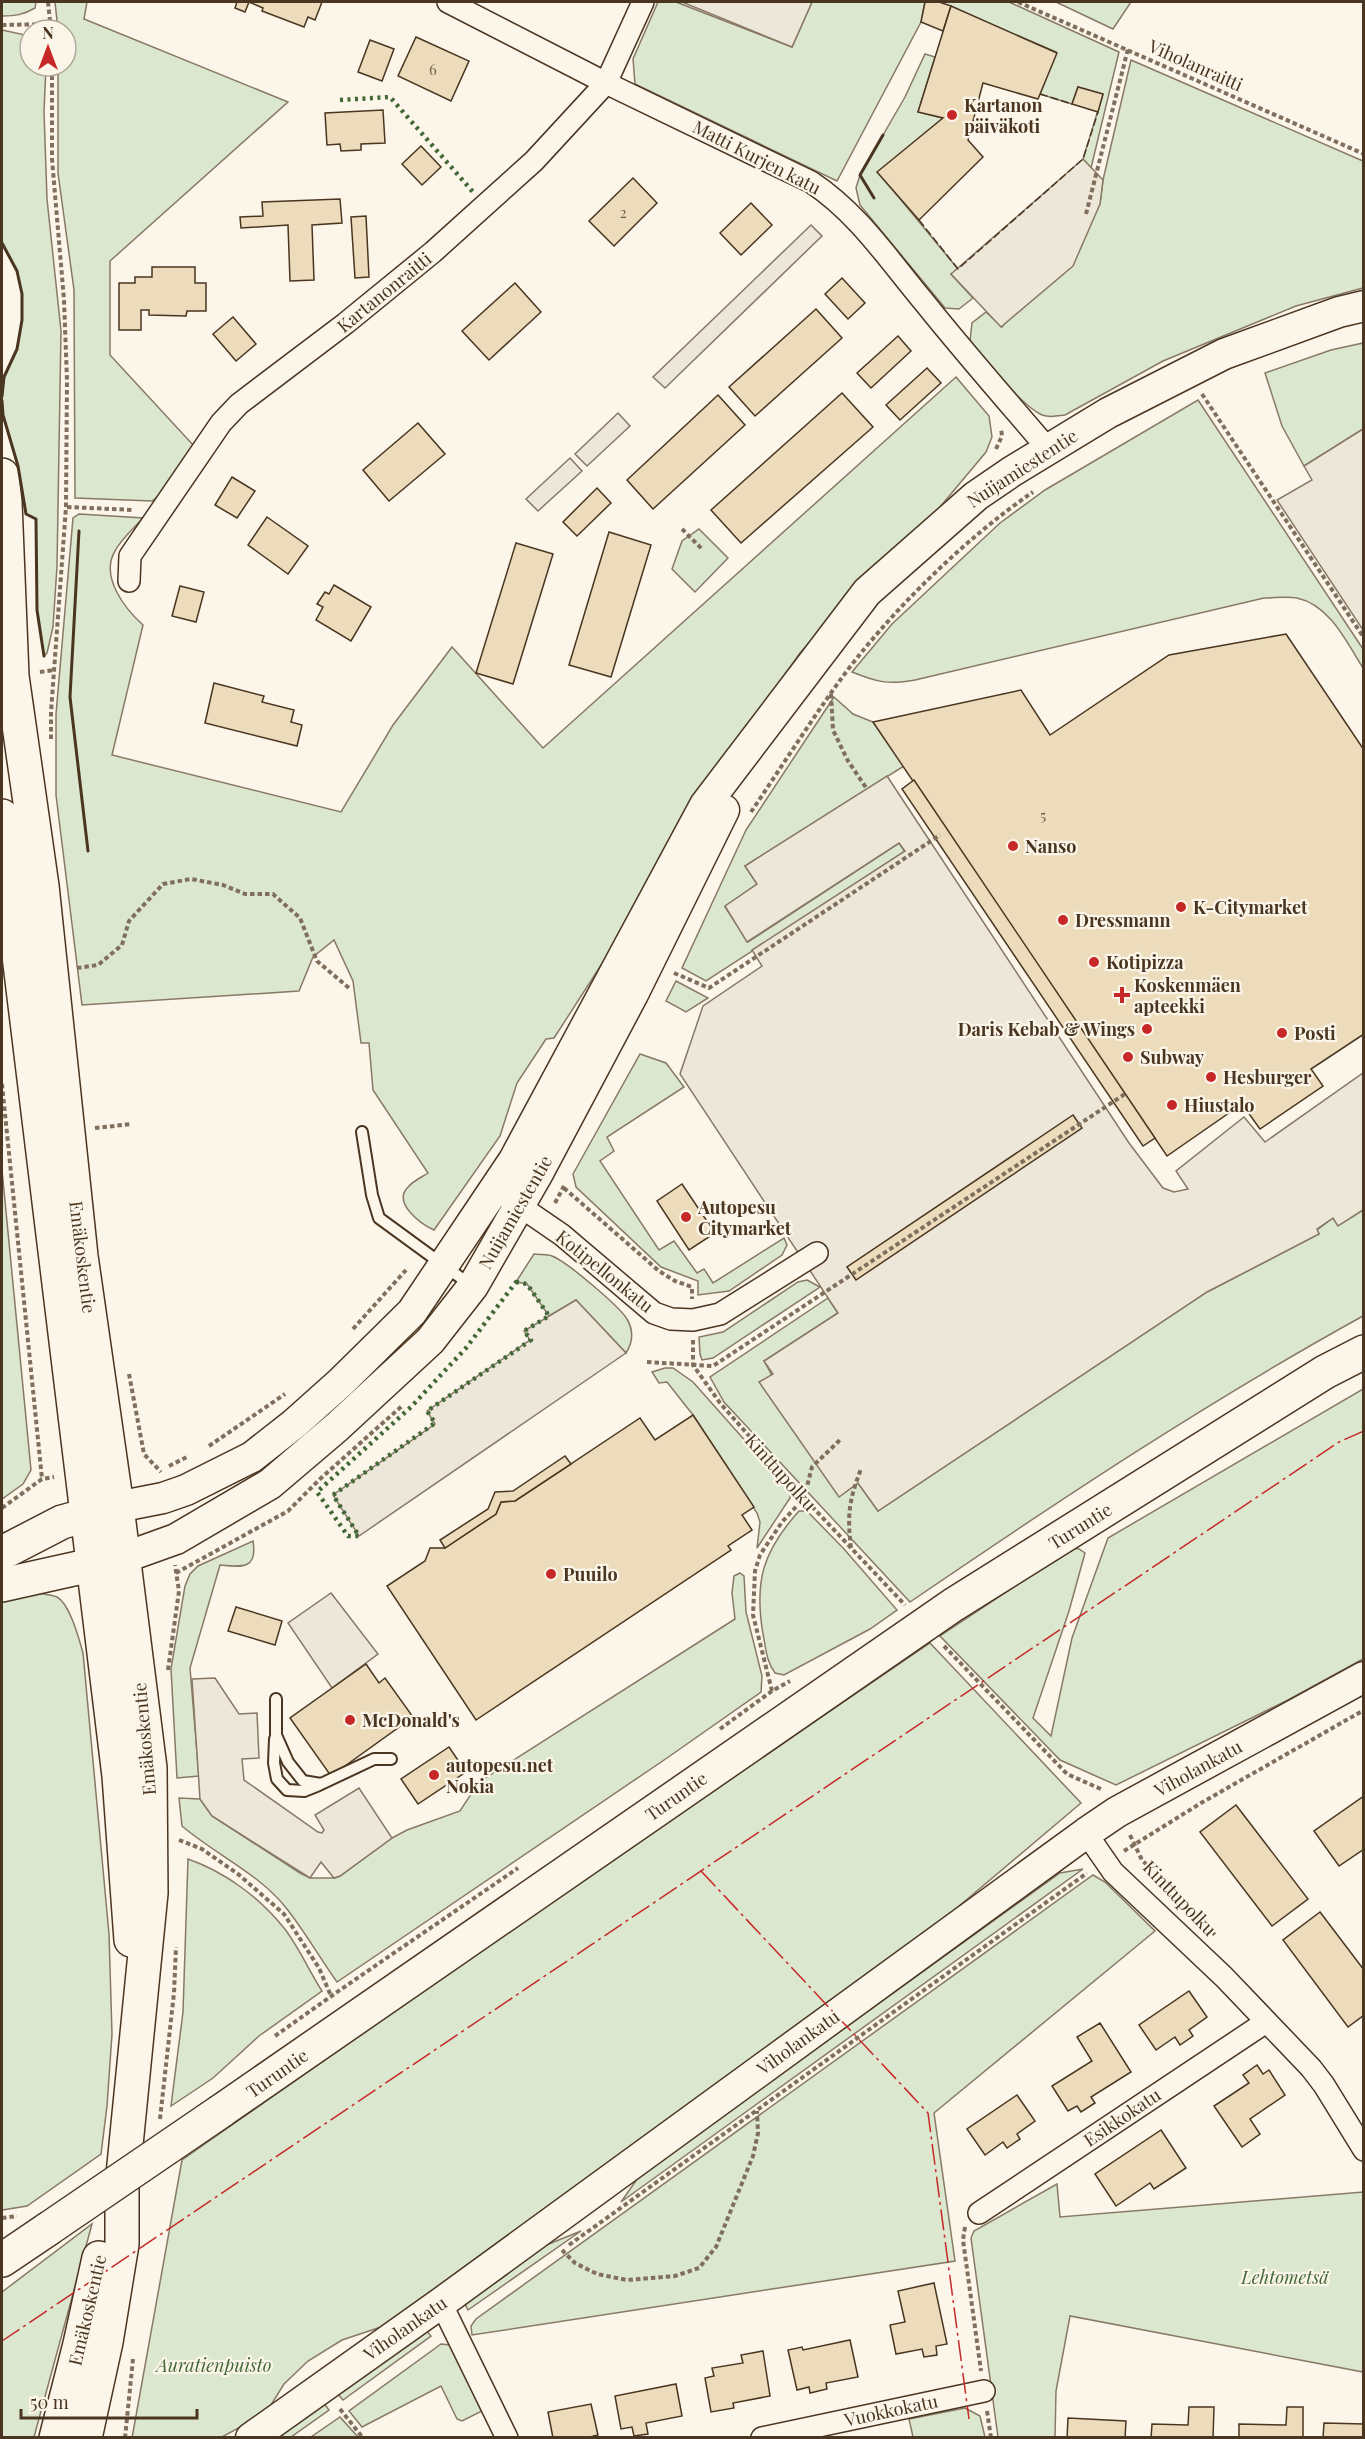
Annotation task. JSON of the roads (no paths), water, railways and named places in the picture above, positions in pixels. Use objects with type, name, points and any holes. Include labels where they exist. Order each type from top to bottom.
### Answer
[{"type":"main road","name":"Nuijamiestentie","points":[[117,1507],[163,1498],[186,1490],[252,1457],[294,1424],[341,1382],[412,1312],[435,1257],[494,1190],[519,1150],[705,805],[867,592],[976,496],[1108,413],[1224,354],[1339,312],[1364,306]]},
{"type":"main road","name":"Emäkoskentie","points":[[2,474],[12,676],[42,886],[81,1256],[117,1507],[109,1562],[119,1776],[138,2040],[122,2184],[122,2244],[106,2342],[85,2438]]},
{"type":"main road","name":"Nuijamiestentie","points":[[109,1562],[171,1542],[270,1484],[337,1427],[430,1341],[473,1286],[519,1206],[633,994],[721,816],[756,735]]},
{"type":"main road","name":"Emäkoskentie","points":[[2,816],[86,1515],[109,1562]]},
{"type":"main road","name":"Turuntie","points":[[3,2258],[221,2111],[953,1605],[1324,1372],[1364,1352]]},
{"type":"main road","points":[[2,1553],[62,1522],[117,1507]]},
{"type":"main road","points":[[2,1585],[109,1562]]},
{"type":"main road","name":"Viholankatu","points":[[251,2438],[1086,1833],[1117,1812],[1364,1677]]},
{"type":"main road","name":"Emäkoskentie","points":[[56,2438],[102,2246],[122,2184]]},
{"type":"street","name":"Matti Kurjen katu","points":[[448,2],[606,83],[811,182],[835,197],[856,218],[924,303],[1048,450]]},
{"type":"street","name":"Kartanonraitti","points":[[129,581],[130,556],[221,423],[238,404],[346,323],[433,252],[534,161],[606,83],[643,2]]},
{"type":"street","name":"Kotipellonkatu","points":[[494,1190],[545,1223],[654,1313],[671,1319],[693,1320],[720,1314],[817,1253]]},
{"type":"street","name":"Kinttupolku","points":[[1086,1833],[1104,1860],[1224,1977],[1318,2077],[1364,2150]]},
{"type":"street","name":"Esikkokatu","points":[[979,2213],[1266,2022]]},
{"type":"street","points":[[441,2302],[507,2438]]},
{"type":"street","name":"Vuokkokatu","points":[[762,2438],[984,2391]]},
{"type":"lane","points":[[362,1132],[372,1195],[379,1218],[473,1286]]},
{"type":"lane","points":[[276,1699],[274,1763],[276,1779],[287,1790],[304,1791],[374,1759],[391,1759]]},
{"type":"lane","points":[[276,1735],[288,1762],[303,1781],[321,1784]]},
{"type":"place","name":"Kartanon päiväkoti","points":[[952,115]]},
{"type":"place","name":"Nanso","points":[[1013,846]]},
{"type":"place","name":"K-Citymarket","points":[[1181,907]]},
{"type":"place","name":"Dressmann","points":[[1063,920]]},
{"type":"place","name":"Kotipizza","points":[[1094,962]]},
{"type":"place","name":"Koskenmäen apteekki","points":[[1122,995]]},
{"type":"place","name":"Daris Kebab & Wings","points":[[1147,1029]]},
{"type":"place","name":"Posti","points":[[1282,1033]]},
{"type":"place","name":"Subway","points":[[1128,1057]]},
{"type":"place","name":"Hesburger","points":[[1211,1077]]},
{"type":"place","name":"Hiustalo","points":[[1172,1105]]},
{"type":"place","name":"Autopesu Citymarket","points":[[686,1217]]},
{"type":"place","name":"Puuilo","points":[[551,1574]]},
{"type":"place","name":"McDonald's","points":[[350,1720]]},
{"type":"place","name":"autopesu.net Nokia","points":[[434,1775]]},
{"type":"park label","name":"Lehtometsä","points":[[1285,2277]]},
{"type":"park label","name":"Auratienpuisto","points":[[214,2365]]}]
